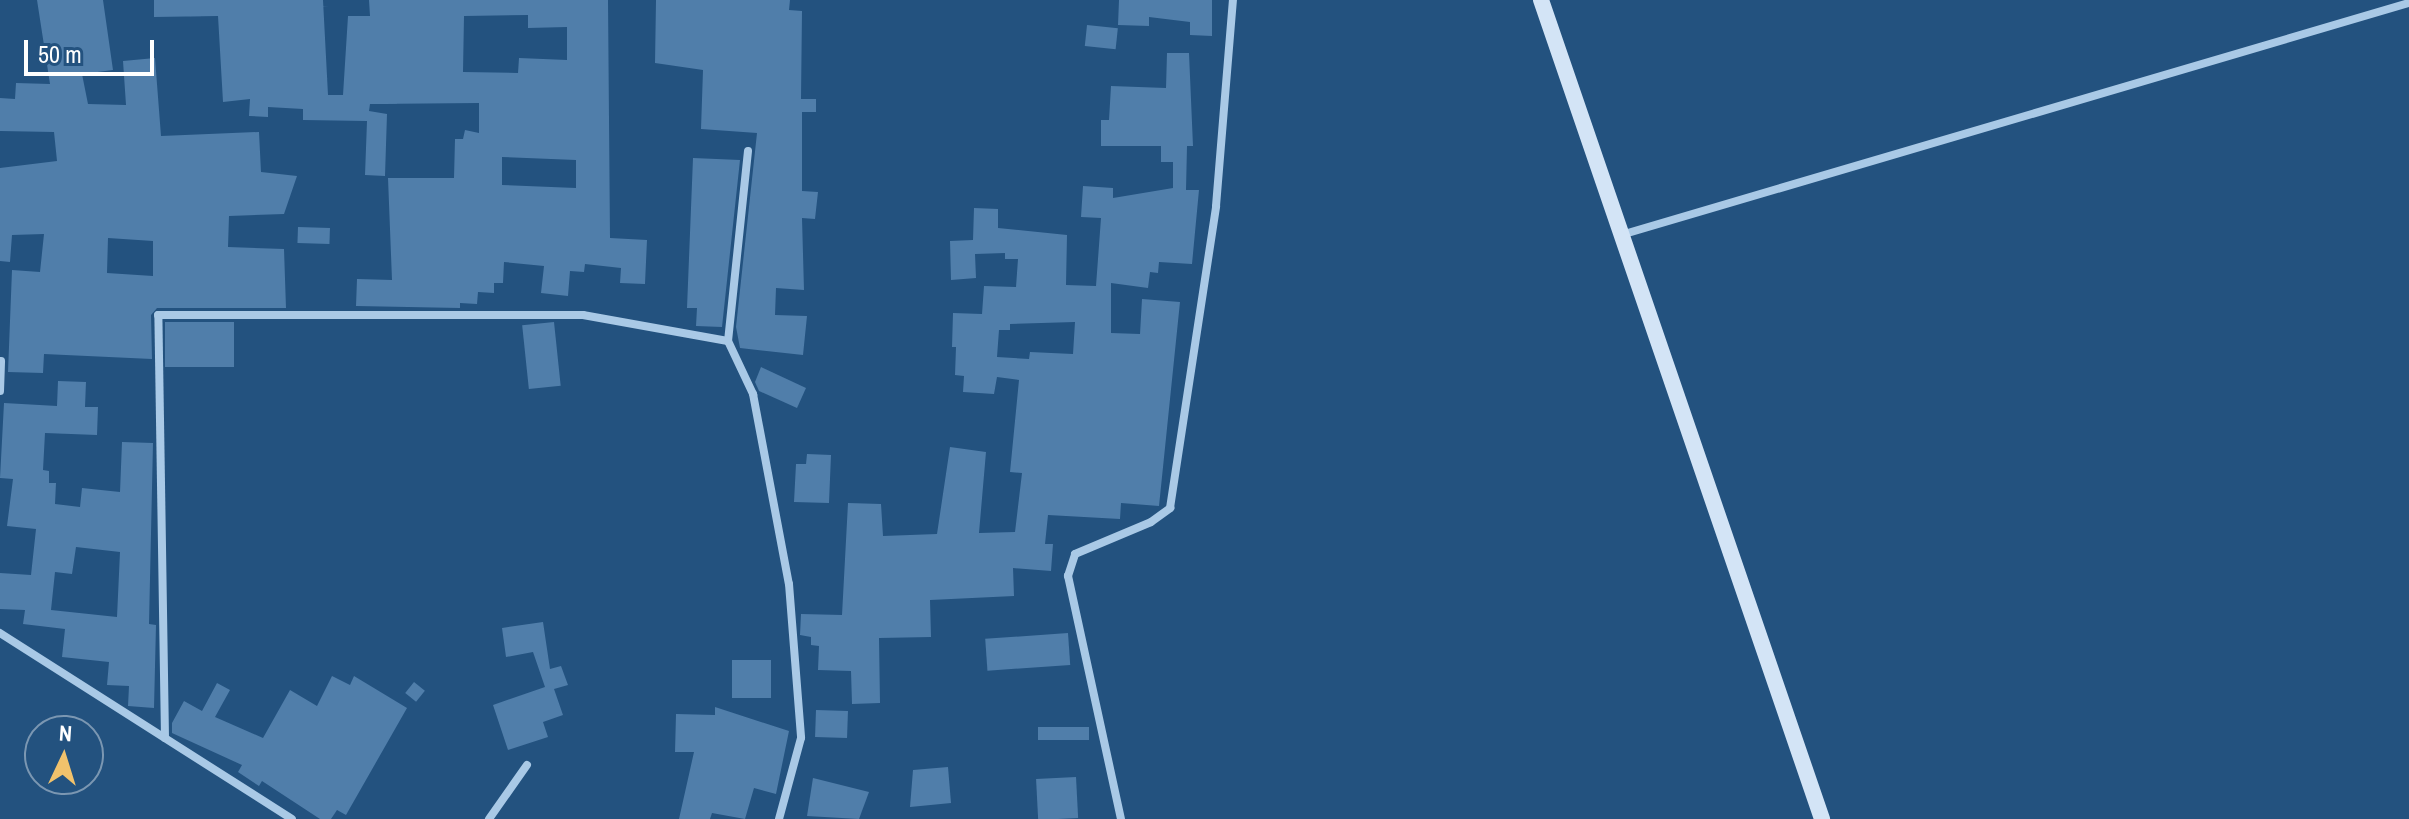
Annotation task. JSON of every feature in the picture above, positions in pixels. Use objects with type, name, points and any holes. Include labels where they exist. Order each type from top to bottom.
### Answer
[{"type":"main road","points":[[1541,0],[1822,819]]},
{"type":"street","points":[[1121,819],[1068,576],[1075,554],[1151,522],[1170,508],[1216,206],[1233,0]]},
{"type":"street","points":[[1621,235],[2409,3]]},
{"type":"street","points":[[748,151],[728,341],[753,394],[789,584],[801,738],[779,819]]},
{"type":"street","points":[[165,738],[158,315],[583,315],[728,341]]},
{"type":"street","points":[[0,391],[1,361]]},
{"type":"street","points":[[0,633],[292,819]]},
{"type":"street","points":[[489,819],[527,765]]},
{"type":"building","points":[[37,0],[103,0],[113,70],[82,74],[88,104],[126,105],[123,61],[155,58],[161,136],[259,132],[261,172],[297,176],[284,214],[229,216],[228,247],[284,249],[286,308],[157,308],[151,315],[152,359],[44,354],[43,373],[8,372],[12,270],[40,272],[44,234],[12,235],[10,262],[0,261],[0,168],[57,161],[54,132],[0,131],[0,98],[15,99],[16,83],[50,84]],"holes":[[[108,238],[153,241],[153,276],[107,273]]]},
{"type":"building","points":[[154,0],[323,0],[328,95],[343,95],[348,16],[370,16],[369,0],[608,0],[610,238],[647,240],[645,284],[620,283],[621,268],[585,264],[584,272],[570,271],[568,296],[541,293],[544,266],[504,262],[503,283],[494,283],[494,293],[478,292],[477,304],[460,303],[460,308],[356,306],[357,279],[392,280],[388,178],[454,178],[455,139],[463,139],[465,130],[479,133],[479,103],[370,104],[369,111],[387,114],[385,176],[365,175],[367,121],[303,120],[303,109],[268,107],[268,117],[249,116],[250,99],[223,102],[218,16],[154,17]],"holes":[[[528,15],[528,28],[567,27],[567,60],[519,58],[518,73],[463,72],[464,16]],[[502,157],[576,160],[576,188],[502,185]]]},
{"type":"building","points":[[656,0],[790,0],[789,10],[802,11],[801,99],[816,99],[816,112],[802,112],[802,191],[818,192],[815,219],[802,218],[804,290],[776,288],[775,315],[807,316],[803,355],[740,348],[736,327],[757,133],[701,129],[703,70],[655,63]]},
{"type":"building","points":[[1119,0],[1212,0],[1212,36],[1190,35],[1190,22],[1149,17],[1149,26],[1118,25]]},
{"type":"building","points":[[1087,25],[1118,28],[1116,49],[1085,46]]},
{"type":"building","points":[[1167,53],[1189,53],[1193,146],[1187,146],[1186,190],[1199,190],[1192,264],[1159,262],[1158,273],[1150,272],[1148,288],[1111,283],[1111,333],[1140,334],[1142,299],[1180,302],[1159,506],[1121,503],[1120,519],[1048,515],[1045,544],[1053,544],[1051,571],[1013,568],[1014,596],[930,600],[931,637],[879,638],[880,703],[852,704],[851,671],[818,670],[819,646],[811,645],[811,637],[800,635],[801,614],[842,615],[848,503],[881,504],[883,536],[937,534],[950,447],[986,452],[979,533],[1015,532],[1022,473],[1010,472],[1019,380],[997,377],[994,394],[963,392],[964,376],[955,375],[956,347],[952,347],[953,313],[982,314],[984,286],[1016,287],[1018,259],[1005,259],[1005,253],[975,254],[976,278],[951,280],[950,241],[973,240],[974,208],[998,209],[998,228],[1067,235],[1066,285],[1096,286],[1101,218],[1081,217],[1083,186],[1113,188],[1113,198],[1173,188],[1173,162],[1161,162],[1161,146],[1101,146],[1101,120],[1109,120],[1111,86],[1166,88]],"holes":[[[1075,322],[1073,354],[1030,352],[1029,359],[997,357],[999,330],[1010,330],[1010,324]]]},
{"type":"building","points":[[693,158],[740,160],[722,327],[696,326],[697,308],[687,308]]},
{"type":"building","points":[[298,227],[330,228],[329,244],[297,243]]},
{"type":"building","points":[[165,322],[234,322],[234,367],[165,367]]},
{"type":"building","points":[[554,322],[561,386],[529,389],[522,325]]},
{"type":"building","points":[[761,367],[806,388],[797,408],[759,391],[755,382]]},
{"type":"building","points":[[58,381],[86,382],[85,407],[98,407],[97,435],[45,433],[43,470],[49,471],[49,483],[56,483],[55,504],[80,507],[82,488],[120,492],[122,442],[153,443],[149,624],[156,625],[154,708],[128,706],[129,686],[107,685],[109,662],[62,657],[65,629],[23,624],[25,610],[0,609],[0,573],[31,575],[36,529],[7,526],[13,479],[0,478],[4,403],[57,406]],"holes":[[[76,547],[120,552],[117,617],[51,610],[55,572],[72,574]]]},
{"type":"building","points":[[807,454],[831,455],[829,503],[794,502],[796,464],[806,464]]},
{"type":"building","points":[[543,622],[550,669],[561,666],[568,685],[554,689],[563,715],[543,722],[548,737],[508,750],[493,705],[545,687],[533,652],[506,657],[502,628]]},
{"type":"building","points":[[1068,633],[1070,665],[987,671],[985,639]]},
{"type":"building","points":[[732,660],[771,660],[771,698],[732,698]]},
{"type":"building","points":[[332,676],[350,685],[354,676],[407,708],[346,815],[337,810],[331,819],[320,819],[262,781],[259,786],[238,772],[242,765],[172,733],[172,723],[184,701],[202,711],[217,683],[230,690],[215,717],[263,738],[290,690],[317,706]]},
{"type":"building","points":[[414,682],[425,691],[416,702],[405,693]]},
{"type":"building","points":[[715,707],[789,731],[776,794],[754,788],[745,819],[712,813],[710,819],[679,819],[694,752],[675,752],[676,714],[715,715]]},
{"type":"building","points":[[816,710],[848,711],[847,738],[815,737]]},
{"type":"building","points":[[1038,727],[1089,727],[1089,740],[1038,740]]},
{"type":"building","points":[[948,767],[951,803],[910,807],[913,770]]},
{"type":"building","points":[[1076,777],[1078,818],[1038,819],[1036,779]]},
{"type":"building","points":[[813,778],[869,792],[859,819],[807,816]]}]
